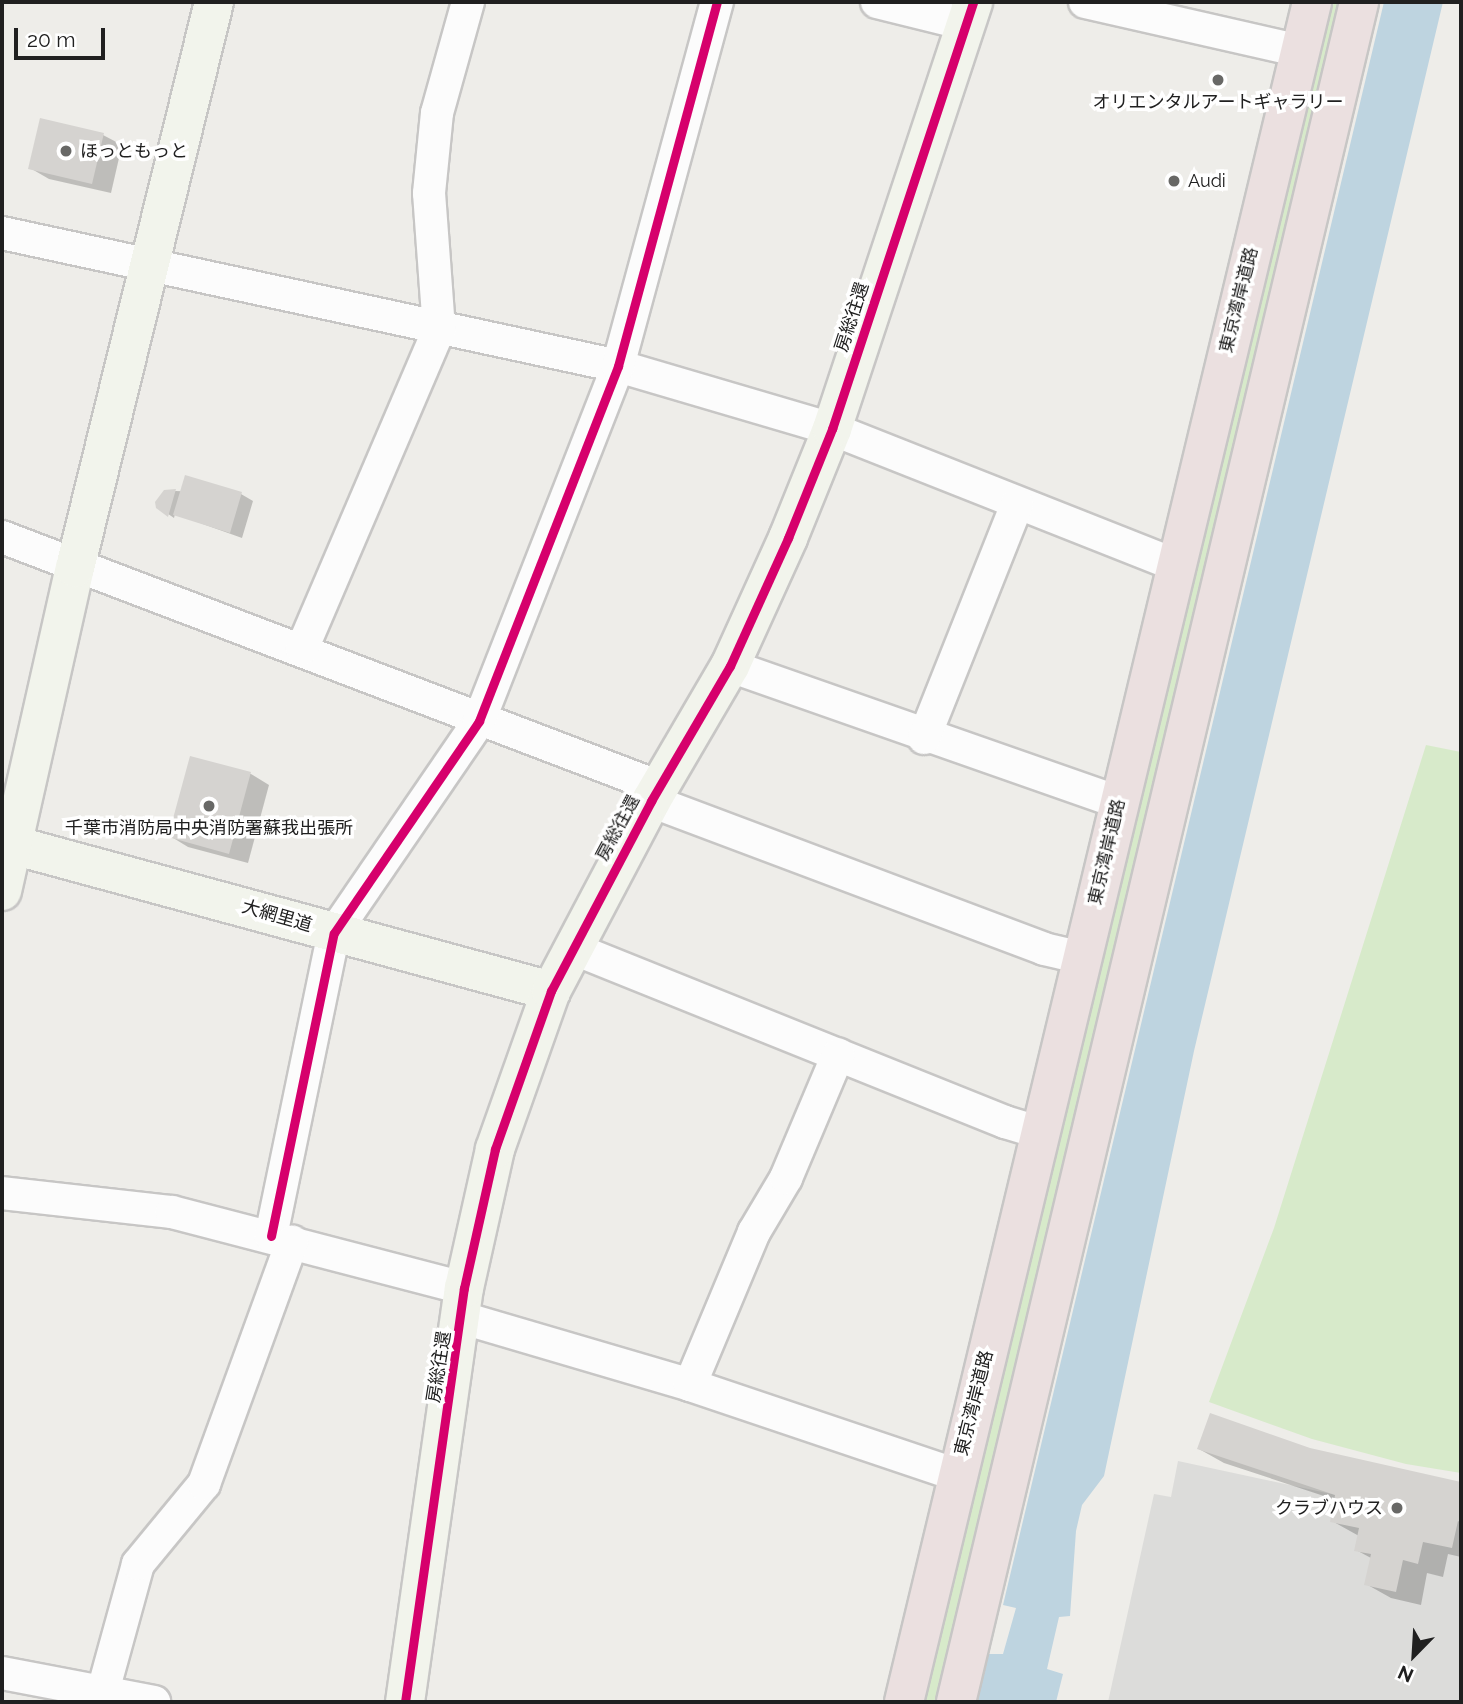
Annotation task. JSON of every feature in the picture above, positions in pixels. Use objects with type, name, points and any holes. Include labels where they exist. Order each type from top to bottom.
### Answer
[{"type":"highway","name":"東京湾岸道路","points":[[904,1702],[1312,2]]},
{"type":"highway","points":[[956,1702],[1359,2]]},
{"type":"street","points":[[2,891],[8,844],[147,265],[214,2]]},
{"type":"street","points":[[303,649],[439,329],[430,181],[437,113],[468,2]]},
{"type":"street","points":[[101,1697],[138,1564],[204,1484],[281,1239],[334,933],[479,720],[618,366],[718,2]]},
{"type":"street","points":[[877,2],[970,13]]},
{"type":"street","points":[[1085,2],[1300,51]]},
{"type":"street","name":"房総往還","points":[[405,1702],[463,1303],[495,1149],[551,991],[655,794],[730,666],[832,429],[970,13]]},
{"type":"street","points":[[2,233],[618,366],[832,429],[1175,565]]},
{"type":"street","points":[[924,737],[1017,504]]},
{"type":"street","points":[[2,537],[75,568],[303,649],[655,794],[1044,949],[1083,958]]},
{"type":"street","points":[[730,666],[924,737],[1118,802]]},
{"type":"street","name":"大網里道","points":[[8,844],[551,991]]},
{"type":"street","points":[[572,948],[1041,1133]]},
{"type":"street","points":[[690,1385],[754,1232],[786,1178],[838,1055]]},
{"type":"street","points":[[2,1193],[172,1212],[281,1239],[690,1385],[957,1475]]},
{"type":"street","points":[[2,1673],[101,1697],[153,1702]]},
{"type":"shaded area","points":[[1178,1461],[1461,1522],[1461,1702],[1108,1702],[1154,1494],[1171,1497]]},
{"type":"green space","points":[[1334,2],[1347,2],[960,1599],[940,1702],[919,1702],[1121,884],[1300,111]]},
{"type":"green space","points":[[1426,745],[1461,752],[1461,1473],[1406,1464],[1312,1439],[1209,1402],[1274,1228]]},
{"type":"water","points":[[1384,2],[1443,2],[1194,1051],[1104,1476],[1082,1505],[1076,1531],[1070,1616],[1059,1617],[1047,1669],[1063,1674],[1056,1702],[976,1702],[989,1654],[1003,1654],[1016,1608],[1003,1605]]},
{"type":"building","name":"ほっともっと","points":[[40,118],[104,133],[92,184],[28,169]]},
{"type":"building","points":[[185,475],[242,492],[230,533],[173,515]]},
{"type":"building","points":[[176,489],[168,517],[156,508],[155,502],[164,490]]},
{"type":"building","points":[[190,756],[251,772],[229,854],[168,837]]},
{"type":"building","name":"クラブハウス","points":[[1210,1413],[1310,1448],[1461,1482],[1461,1522],[1458,1521],[1452,1548],[1423,1542],[1418,1564],[1403,1560],[1396,1592],[1364,1585],[1371,1554],[1354,1551],[1359,1528],[1330,1522],[1335,1495],[1197,1449]]},
{"type":"cycle path","points":[[271,1236],[334,933],[479,721],[618,366],[717,2]]},
{"type":"cycle path","points":[[405,1702],[464,1288],[495,1149],[551,991],[651,801],[730,666],[788,538],[832,429],[973,2]]},
{"type":"place","name":"オリエンタルアートギャラリー","points":[[1218,80]]},
{"type":"place","name":"ほっともっと","points":[[66,151]]},
{"type":"place","name":"Audi","points":[[1174,181]]},
{"type":"place","name":"千葉市消防局中央消防署蘇我出張所","points":[[209,806]]},
{"type":"place","name":"クラブハウス","points":[[1397,1508]]}]
